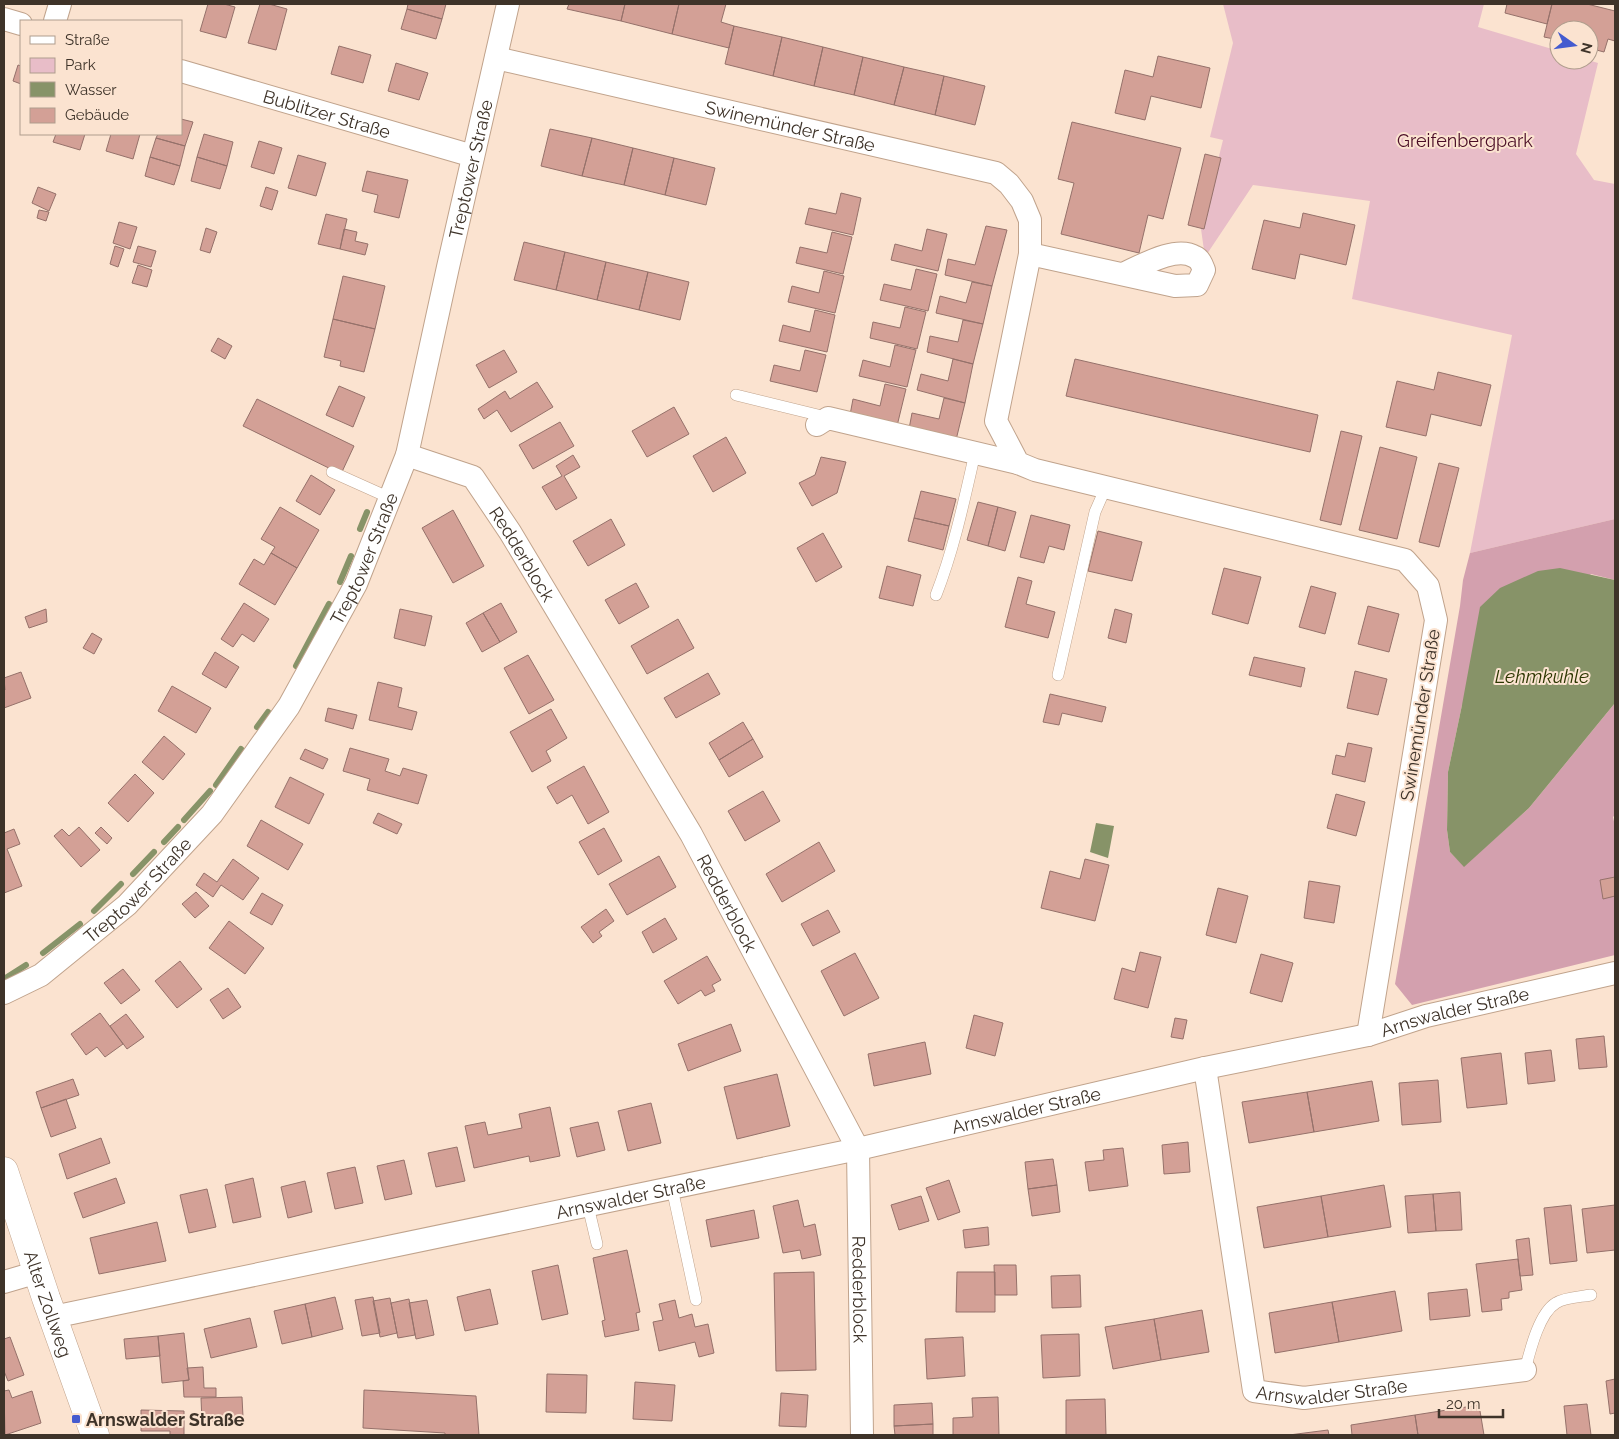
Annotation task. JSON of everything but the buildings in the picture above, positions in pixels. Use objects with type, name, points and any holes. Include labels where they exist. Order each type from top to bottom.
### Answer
[{"type":"street","points":[[55,20],[60,4]]},
{"type":"street","name":"Treptower Straße","points":[[4,993],[41,975],[126,905],[212,814],[290,706],[356,584],[407,455],[508,4]]},
{"type":"street","points":[[4,19],[20,24]]},
{"type":"street","name":"Swinemünder Straße","points":[[496,58],[996,173],[1009,184],[1022,201],[1030,220],[1030,254],[996,421],[1018,463]]},
{"type":"street","name":"Bublitzer Straße","points":[[182,71],[473,156]]},
{"type":"street","points":[[1030,254],[1124,274]]},
{"type":"street","name":"Swinemünder Straße","points":[[822,421],[975,452],[1018,463],[1035,470],[1405,560],[1428,586],[1436,620],[1368,1035]]},
{"type":"street","name":"Redderblock","points":[[407,455],[473,477],[510,532],[691,834],[858,1149],[862,1435]]},
{"type":"street","name":"Arnswalder Straße","points":[[53,1316],[858,1149],[1206,1068],[1368,1035],[1426,1016],[1615,973]]},
{"type":"street","name":"Arnswalder Straße","points":[[1206,1068],[1254,1391],[1304,1398],[1525,1370]]},
{"type":"street","name":"Alter Zollweg","points":[[4,1171],[95,1435]]},
{"type":"street","points":[[4,1282],[38,1272]]},
{"type":"lane","points":[[736,395],[822,421]]},
{"type":"lane","points":[[936,595],[946,571],[975,452]]},
{"type":"lane","points":[[332,472],[390,498]]},
{"type":"lane","points":[[1058,675],[1095,512],[1106,487]]},
{"type":"lane","points":[[672,1188],[696,1300]]},
{"type":"lane","points":[[588,1206],[598,1244]]},
{"type":"lane","points":[[1525,1370],[1531,1347],[1545,1314],[1551,1307],[1558,1302],[1591,1295]]},
{"type":"green space","name":"Greifenbergpark","points":[[1223,4],[1484,4],[1478,27],[1549,48],[1549,70],[1596,70],[1576,154],[1594,180],[1615,184],[1615,519],[1470,553],[1512,335],[1352,299],[1370,201],[1253,185],[1205,257],[1201,229],[1223,140],[1210,137],[1233,43]]},
{"type":"shaded area","points":[[1615,519],[1615,580],[1591,574],[1462,705],[1448,772],[1447,830],[1450,852],[1464,866],[1529,808],[1615,703],[1615,815],[1613,817],[1615,826],[1615,955],[1412,1005],[1395,984],[1463,580],[1470,553]]},
{"type":"water","name":"Lehmkuhle","points":[[1560,568],[1615,580],[1615,703],[1529,808],[1464,867],[1450,852],[1447,830],[1448,772],[1480,607],[1500,588],[1538,571]]},
{"type":"water","points":[[1096,823],[1114,826],[1108,858],[1090,852]]},
{"type":"waterway","points":[[360,529],[367,512]]},
{"type":"waterway","points":[[340,582],[351,556]]},
{"type":"waterway","points":[[296,666],[329,604]]},
{"type":"waterway","points":[[257,727],[268,712]]},
{"type":"waterway","points":[[216,785],[241,749]]},
{"type":"waterway","points":[[184,820],[210,791]]},
{"type":"waterway","points":[[164,842],[178,827]]},
{"type":"waterway","points":[[133,874],[154,852]]},
{"type":"waterway","points":[[94,911],[121,884]]},
{"type":"waterway","points":[[43,953],[80,924]]},
{"type":"waterway","points":[[4,979],[26,965]]},
{"type":"place","name":"Arnswalder Straße","points":[[76,1419]]}]
